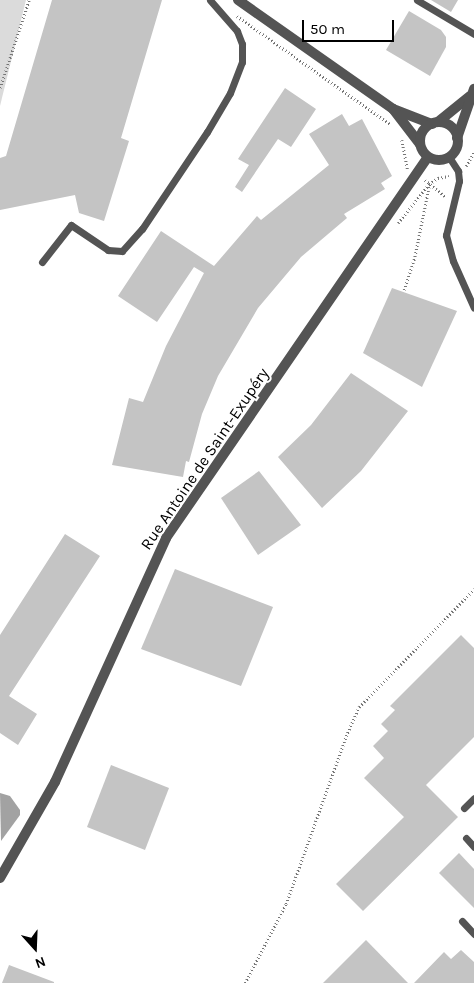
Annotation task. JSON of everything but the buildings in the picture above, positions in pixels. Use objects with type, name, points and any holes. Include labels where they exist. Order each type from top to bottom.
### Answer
[{"type":"street","points":[[238,0],[393,109],[451,127],[457,138]]},
{"type":"street","points":[[393,109],[428,157],[437,160],[449,157],[456,148],[457,138],[472,92]]},
{"type":"street","points":[[420,144],[422,133],[472,92]]},
{"type":"street","name":"Rue Antoine de Saint-Exupéry","points":[[0,878],[55,782],[166,538],[428,157]]},
{"type":"lane","points":[[42,262],[71,225],[108,250],[116,252],[129,246],[207,132],[230,93],[242,62],[242,44],[237,31],[210,0]]},
{"type":"lane","points":[[417,0],[474,34]]},
{"type":"lane","points":[[449,157],[458,171],[459,181],[446,235],[453,262],[474,308]]},
{"type":"lane","points":[[464,808],[474,798]]},
{"type":"lane","points":[[466,838],[474,846]]},
{"type":"lane","points":[[462,921],[474,934]]},
{"type":"path","points":[[0,88],[29,0]]},
{"type":"path","points":[[234,14],[397,131]]},
{"type":"path","points":[[401,138],[405,146],[405,169],[417,173],[429,184],[454,201]]},
{"type":"path","points":[[392,229],[429,184],[438,178],[458,171],[471,160],[474,152]]},
{"type":"path","points":[[404,290],[414,260],[429,184]]},
{"type":"path","points":[[245,983],[286,904],[346,736],[360,707],[474,589]]},
{"type":"shaded area","points":[[0,0],[26,0],[0,106]]},
{"type":"shaded area","points":[[0,793],[10,796],[20,810],[20,815],[1,841]]}]
